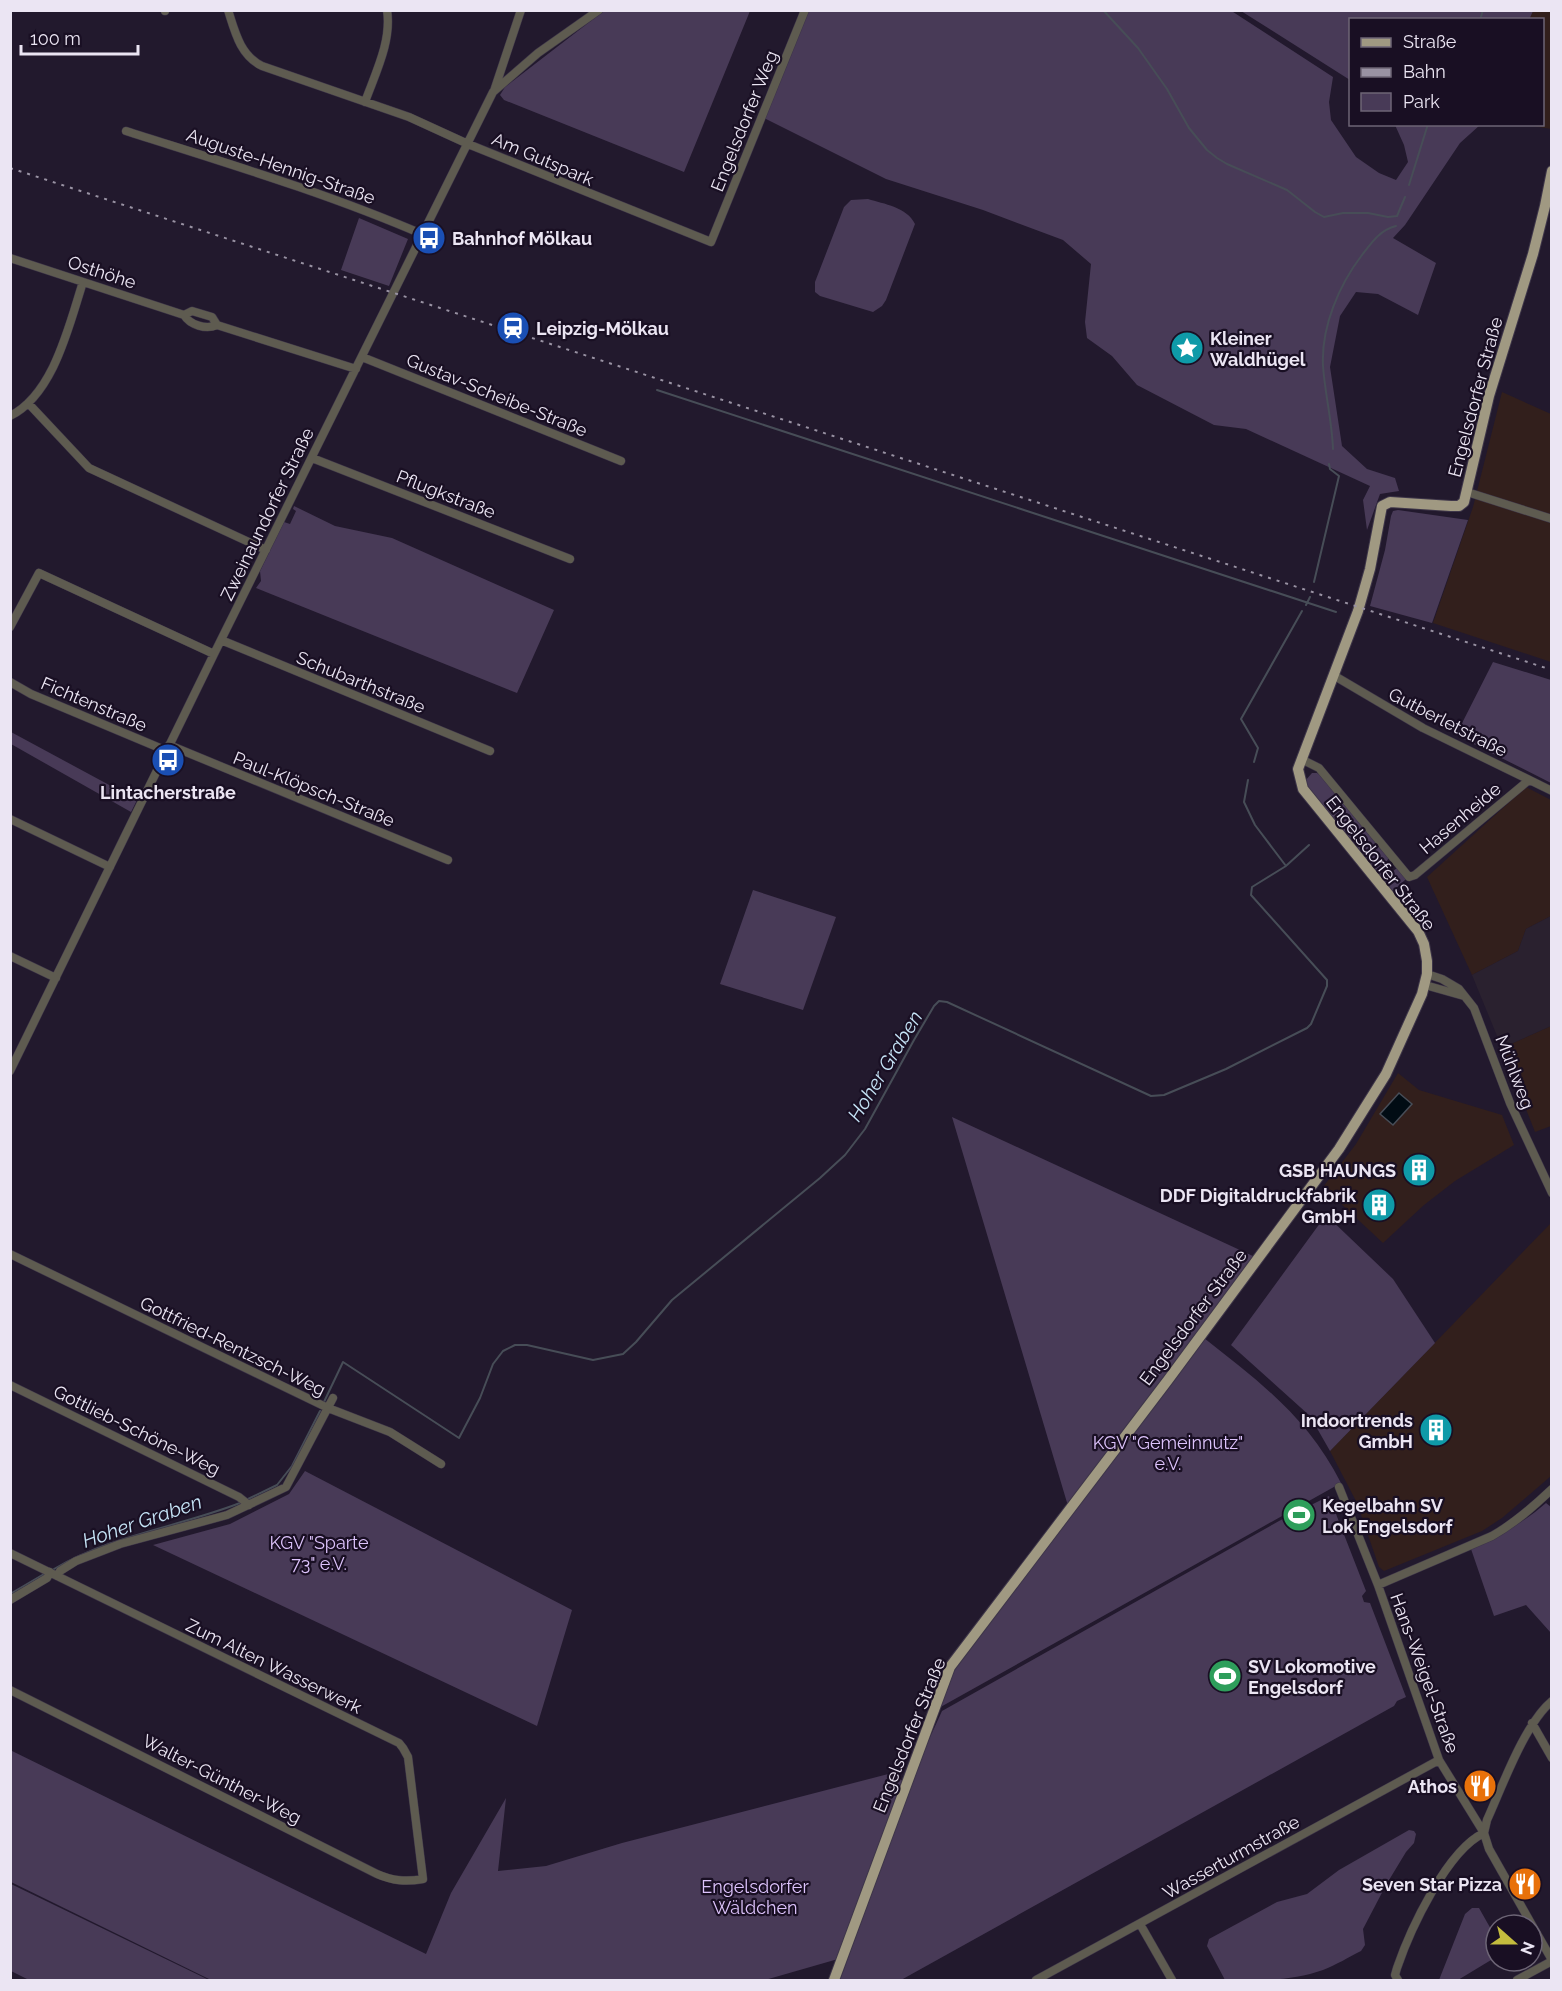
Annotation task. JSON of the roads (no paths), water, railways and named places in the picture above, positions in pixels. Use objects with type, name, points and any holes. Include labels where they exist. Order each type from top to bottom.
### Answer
[{"type":"main road","name":"Engelsdorfer Straße","points":[[834,1980],[950,1667],[1168,1380],[1339,1149],[1386,1074],[1426,979],[1427,954],[1418,931],[1303,789],[1298,769],[1358,611],[1370,569],[1382,506],[1389,502],[1459,506],[1464,502],[1489,396],[1533,254],[1551,171]]},
{"type":"street","name":"Am Gutspark","points":[[228,10],[243,50],[256,63],[409,117],[468,144],[711,242]]},
{"type":"street","points":[[365,102],[381,56],[387,28],[387,10]]},
{"type":"street","points":[[493,92],[521,10]]},
{"type":"street","name":"Zweinaundorfer Straße","points":[[10,1071],[493,92],[538,53],[599,10]]},
{"type":"street","name":"Engelsdorfer Weg","points":[[711,242],[805,10]]},
{"type":"street","name":"Auguste-Hennig-Straße","points":[[126,131],[367,211],[424,235]]},
{"type":"street","name":"Osthöhe","points":[[10,258],[183,315],[189,322],[209,328],[217,325],[356,369]]},
{"type":"street","points":[[10,416],[28,403],[52,371],[83,282]]},
{"type":"street","name":"Gustav-Scheibe-Straße","points":[[362,357],[621,461]]},
{"type":"street","points":[[28,403],[89,468],[266,550]]},
{"type":"street","name":"Pflugkstraße","points":[[312,458],[570,559]]},
{"type":"street","points":[[1467,492],[1551,519]]},
{"type":"street","points":[[10,627],[39,573],[214,654]]},
{"type":"street","name":"Schubarthstraße","points":[[221,640],[490,751]]},
{"type":"street","name":"Gutberletstraße","points":[[1333,675],[1408,720],[1551,791]]},
{"type":"street","name":"Fichtenstraße","points":[[10,682],[31,694],[168,748]]},
{"type":"street","name":"Paul-Klöpsch-Straße","points":[[168,748],[448,860]]},
{"type":"street","name":"Hasenheide","points":[[1301,759],[1319,768],[1409,877],[1415,875],[1529,780]]},
{"type":"street","points":[[10,819],[111,867]]},
{"type":"street","points":[[10,956],[56,978]]},
{"type":"street","name":"Mühlweg","points":[[1426,979],[1464,996],[1474,1008],[1510,1103],[1551,1193]]},
{"type":"street","name":"Gottfried-Rentzsch-Weg","points":[[10,1254],[328,1408],[390,1432],[441,1464]]},
{"type":"street","name":"Gottlieb-Schöne-Weg","points":[[10,1385],[239,1497],[249,1505]]},
{"type":"street","points":[[10,1600],[76,1561],[160,1532],[227,1515],[286,1487],[333,1398]]},
{"type":"street","name":"Hans-Weigel-Straße","points":[[1339,1487],[1378,1585],[1440,1760],[1484,1833],[1489,1849],[1525,1913]]},
{"type":"street","points":[[1378,1585],[1492,1536],[1528,1513],[1551,1489]]},
{"type":"street","name":"Zum Alten Wasserwerk","points":[[10,1553],[399,1743],[408,1757],[423,1879]]},
{"type":"street","name":"Walter-Günther-Weg","points":[[10,1690],[377,1874],[393,1881],[423,1879]]},
{"type":"street","points":[[1398,1980],[1395,1975],[1397,1968],[1424,1906],[1462,1849],[1484,1833],[1487,1821],[1532,1723],[1551,1701]]},
{"type":"street","points":[[1532,1723],[1551,1758]]},
{"type":"street","name":"Wasserturmstraße","points":[[1036,1980],[1440,1760]]},
{"type":"street","points":[[1140,1924],[1172,1980]]},
{"type":"street","points":[[1517,1980],[1551,1958]]},
{"type":"waterway","points":[[1103,10],[1138,48],[1167,89],[1189,128],[1207,150],[1217,158],[1287,190],[1324,217],[1343,213],[1397,216],[1405,197]]},
{"type":"waterway","points":[[1481,18],[1483,10]]},
{"type":"waterway","points":[[1409,185],[1427,126]]},
{"type":"waterway","name":"Hoher Graben","points":[[1333,449],[1323,366],[1328,322],[1339,293],[1354,267],[1377,237],[1385,230],[1396,226]]},
{"type":"waterway","points":[[657,390],[1336,612]]},
{"type":"waterway","name":"Hoher Graben","points":[[1314,582],[1339,476],[1330,469],[1329,464]]},
{"type":"waterway","points":[[1306,605],[1310,597]]},
{"type":"waterway","name":"Hoher Graben","points":[[1254,762],[1258,748],[1241,719],[1302,611]]},
{"type":"waterway","name":"Hoher Graben","points":[[323,1404],[343,1362],[459,1438],[480,1398],[493,1364],[503,1351],[515,1345],[527,1345],[593,1360],[623,1354],[672,1300],[845,1155],[865,1129],[914,1040],[939,1001],[947,1002],[1151,1096],[1164,1095],[1226,1069],[1307,1028],[1311,1024],[1327,986],[1327,980],[1251,895],[1252,887],[1286,866],[1255,825],[1244,802],[1248,780]]},
{"type":"waterway","points":[[1287,865],[1309,845]]},
{"type":"waterway","name":"Hoher Graben","points":[[248,1499],[277,1485],[292,1466],[320,1411]]},
{"type":"waterway","name":"Hoher Graben","points":[[54,1569],[99,1548],[240,1503]]},
{"type":"waterway","name":"Hoher Graben","points":[[10,1594],[44,1574]]},
{"type":"railway","points":[[10,168],[1552,670]]},
{"type":"place","name":"Bahnhof Mölkau","points":[[429,238]]},
{"type":"place","name":"Leipzig-Mölkau","points":[[513,328]]},
{"type":"place","name":"Kleiner Waldhügel","points":[[1187,348]]},
{"type":"place","name":"Lintacherstraße","points":[[168,760]]},
{"type":"place","name":"GSB HAUNGS","points":[[1419,1170]]},
{"type":"place","name":"DDF Digitaldruckfabrik GmbH","points":[[1379,1205]]},
{"type":"place","name":"Indoortrends GmbH","points":[[1436,1430]]},
{"type":"place","name":"Kegelbahn SV Lok Engelsdorf","points":[[1299,1515]]},
{"type":"place","name":"SV Lokomotive Engelsdorf","points":[[1225,1676]]},
{"type":"place","name":"Athos","points":[[1480,1786]]},
{"type":"place","name":"Seven Star Pizza","points":[[1525,1884]]},
{"type":"park label","name":"KGV \"Gemeinnutz\" e.V.","points":[[1168,1452]]},
{"type":"park label","name":"KGV \"Sparte 73\" e.V.","points":[[319,1552]]},
{"type":"park label","name":"Engelsdorfer Wäldchen","points":[[755,1896]]}]
